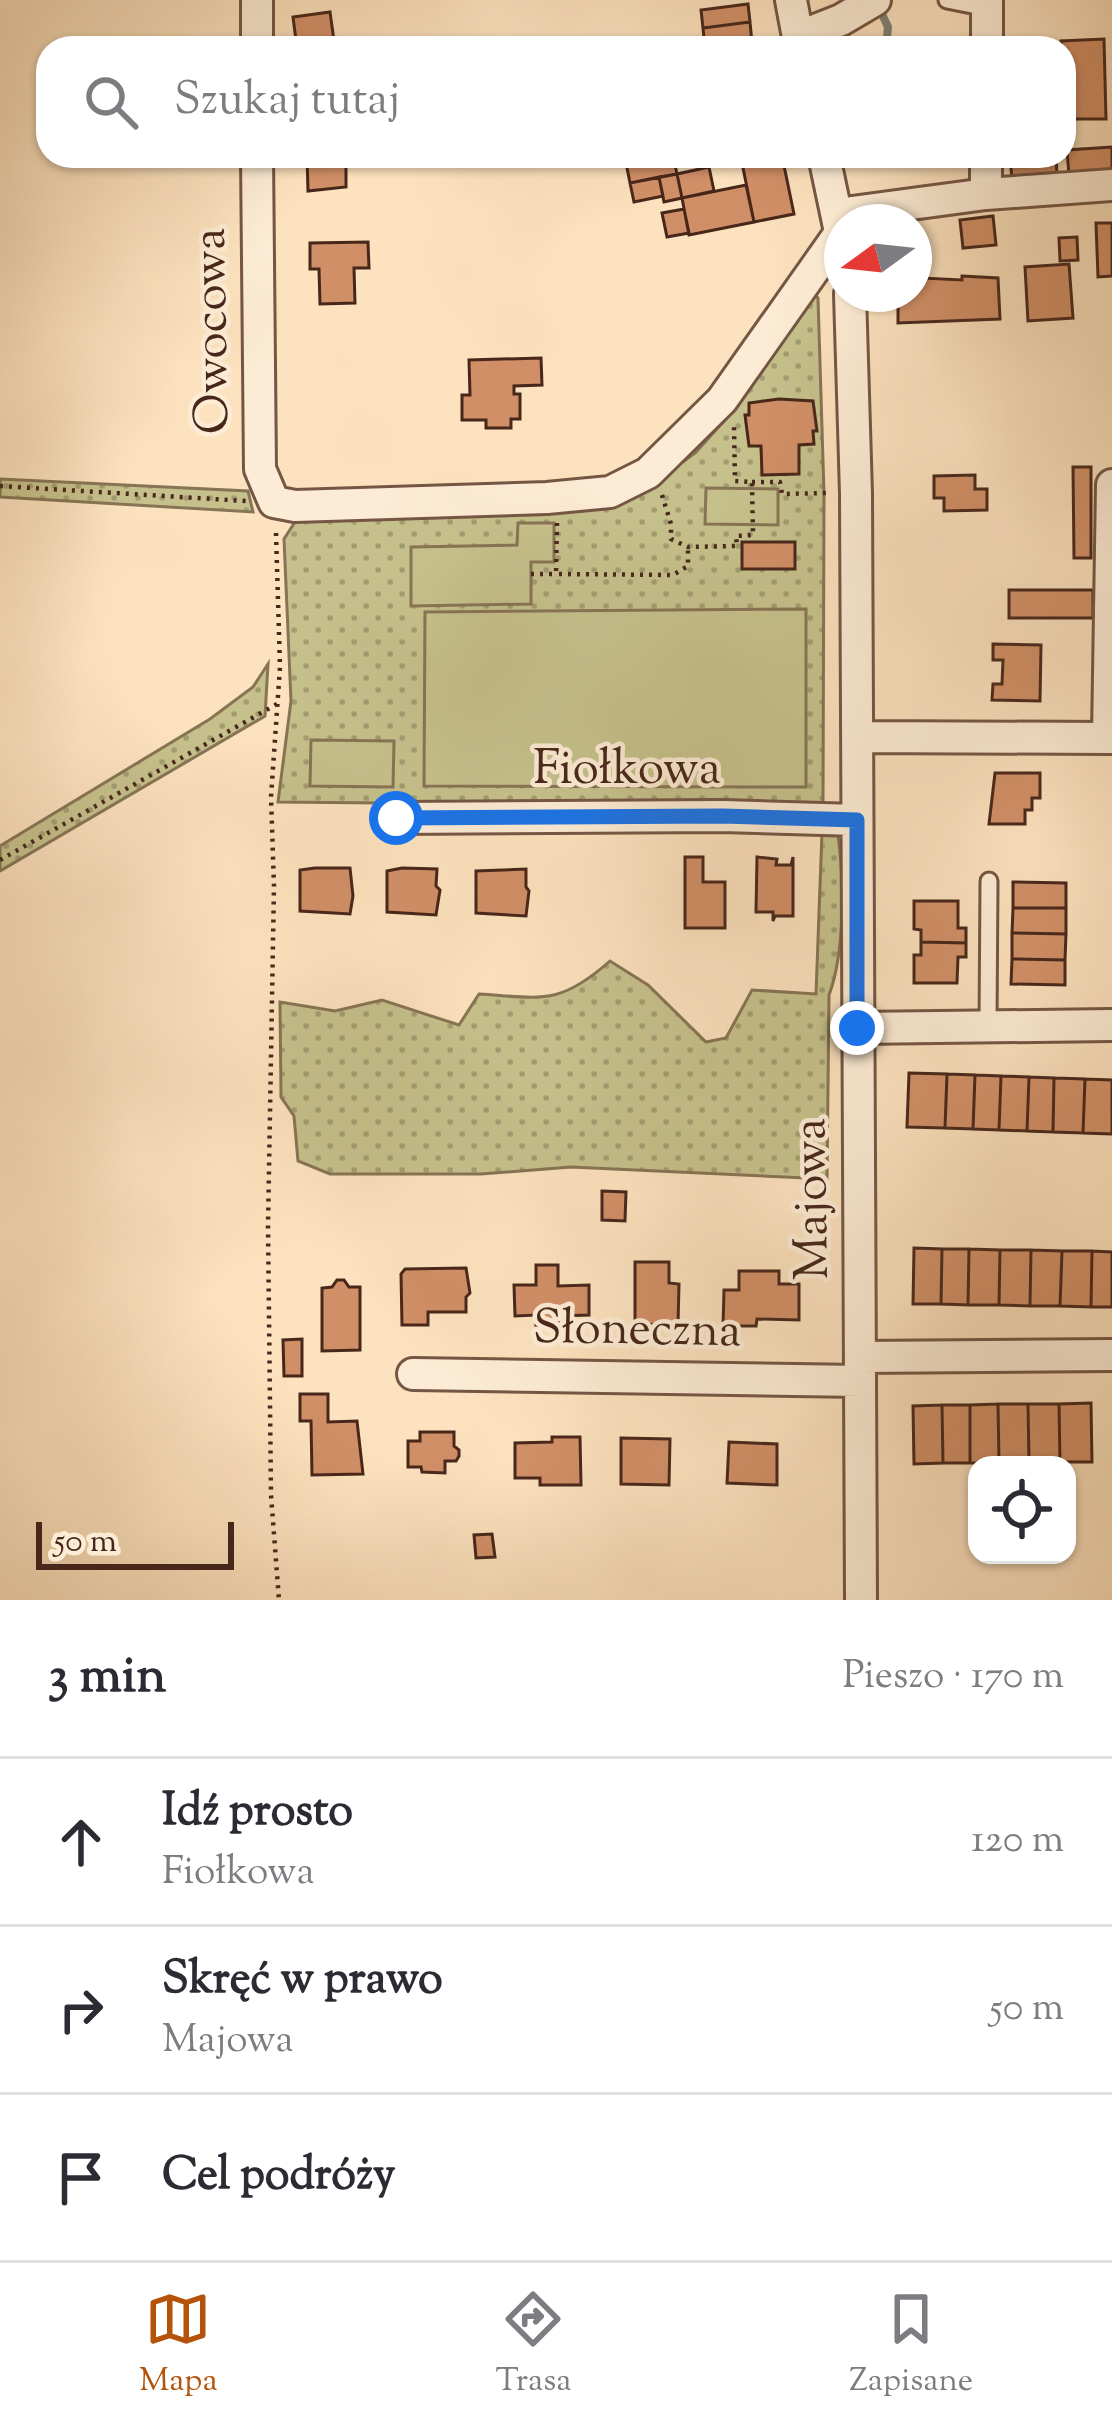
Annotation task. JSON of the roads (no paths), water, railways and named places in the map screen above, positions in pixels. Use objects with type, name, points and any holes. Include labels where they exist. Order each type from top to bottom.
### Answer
[{"type":"street","points":[[791,0],[798,36]]},
{"type":"street","points":[[812,36],[875,0]]},
{"type":"street","points":[[258,36],[261,1]]},
{"type":"street","points":[[987,4],[987,36]]},
{"type":"street","name":"Owocowa","points":[[257,168],[260,469],[274,502],[295,506],[610,492],[648,473],[722,400],[824,254]]},
{"type":"street","points":[[827,168],[834,204]]},
{"type":"street","points":[[986,168],[986,194]]},
{"type":"street","points":[[932,208],[986,194],[1112,185]]},
{"type":"street","name":"Majowa","points":[[851,312],[858,737],[861,1600]]},
{"type":"street","points":[[858,737],[1110,738],[1112,485]]},
{"type":"street","name":"Fiołkowa","points":[[396,818],[857,820]]},
{"type":"street","points":[[857,1028],[1112,1025]]},
{"type":"street","name":"Słoneczna","points":[[413,1374],[861,1369],[1112,1355]]},
{"type":"lane","points":[[947,0],[987,4]]},
{"type":"lane","points":[[988,1026],[989,881]]},
{"type":"waterway","points":[[881,12],[887,36]]}]
